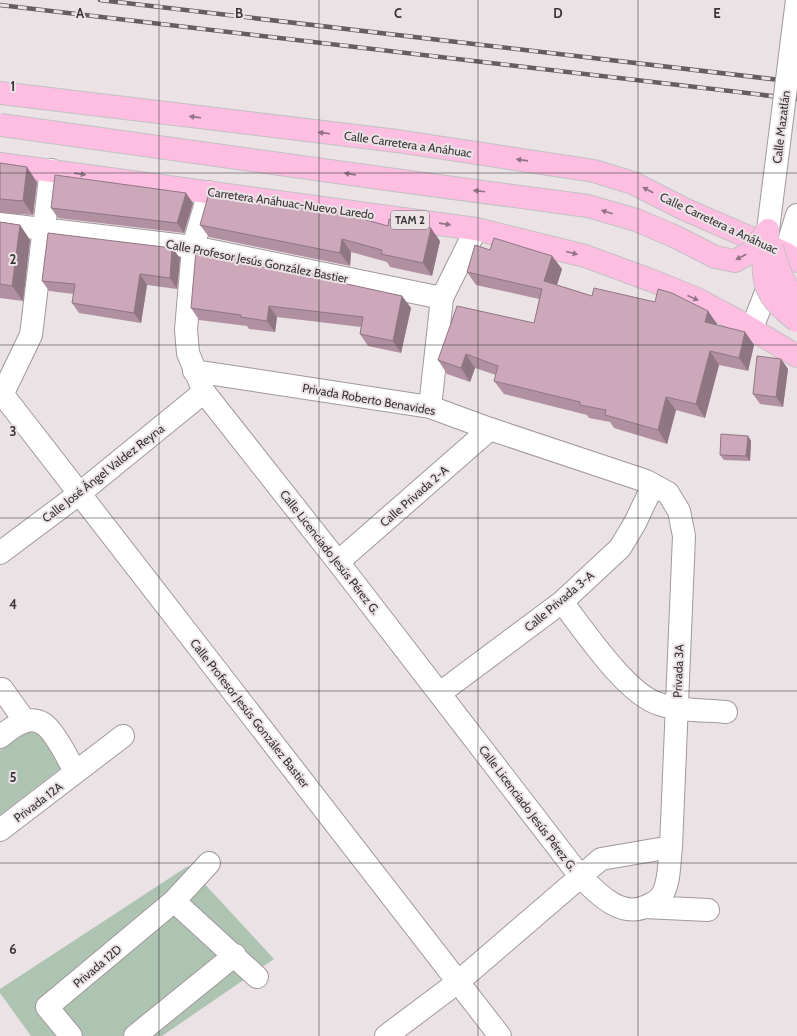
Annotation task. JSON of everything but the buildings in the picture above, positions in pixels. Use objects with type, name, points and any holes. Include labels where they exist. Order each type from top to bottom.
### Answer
[{"type":"main road","name":"Calle Carretera a Anáhuac","points":[[0,93],[396,142],[594,171],[633,183],[684,209],[791,257]]},
{"type":"main road","points":[[0,125],[588,206],[636,220],[674,236],[715,257],[735,261],[751,252],[768,230]]},
{"type":"main road","name":"Carretera Anáhuac-Nuevo Laredo","points":[[0,164],[476,228],[585,256],[653,281],[695,298],[752,328],[797,356]]},
{"type":"main road","points":[[768,230],[779,273],[787,289],[797,301]]},
{"type":"main road","points":[[768,230],[762,269],[770,296],[780,308],[797,321]]},
{"type":"street","name":"Calle Mazatlán","points":[[768,230],[797,0]]},
{"type":"street","points":[[1,392],[31,335],[45,230],[51,170]]},
{"type":"street","name":"Calle Licenciado Jesús Pérez G.","points":[[209,192],[193,246],[186,330],[188,353],[194,371],[204,392],[440,693],[580,876],[601,897],[624,909],[644,907],[656,902],[662,895],[666,881],[671,847],[676,708]]},
{"type":"street","points":[[752,328],[774,272],[791,257],[797,215]]},
{"type":"street","name":"Calle Profesor Jesús González Bastier","points":[[0,224],[193,246],[442,298]]},
{"type":"street","points":[[430,407],[442,298],[476,228]]},
{"type":"street","name":"Privada Roberto Benavides","points":[[194,371],[430,407],[490,429],[646,481],[653,485]]},
{"type":"street","name":"Calle Profesor Jesús González Bastier","points":[[1,392],[500,1036]]},
{"type":"street","name":"Calle José Ángel Valdez Reyna","points":[[0,553],[80,493],[204,392]]},
{"type":"street","name":"Calle Privada 2-A","points":[[338,562],[490,429]]},
{"type":"street","name":"Calle Privada 3-A","points":[[440,693],[562,602],[620,548],[635,523],[653,485]]},
{"type":"street","name":"Privada 3A","points":[[562,602],[634,689],[658,704],[676,708],[684,536],[680,511],[668,493],[653,485]]},
{"type":"street","points":[[2,689],[25,721]]},
{"type":"street","points":[[676,708],[726,712]]},
{"type":"street","points":[[0,737],[17,724],[25,721],[34,720],[45,725],[66,754],[75,772]]},
{"type":"street","name":"Privada 12A","points":[[0,830],[123,736]]},
{"type":"street","name":"Calle Licenciado Jesús Pérez G.","points":[[580,876],[601,859],[671,847]]},
{"type":"street","name":"Privada 12D","points":[[70,1036],[47,1007],[174,901],[209,863]]},
{"type":"street","points":[[386,1036],[458,982],[580,876]]},
{"type":"street","points":[[174,901],[235,955],[257,977]]},
{"type":"street","points":[[644,907],[708,910]]},
{"type":"street","points":[[135,1036],[235,955]]},
{"type":"green space","points":[[33,727],[65,765],[0,815],[0,750]]},
{"type":"green space","points":[[188,866],[274,959],[162,1036],[31,1036],[0,993],[0,989]]},
{"type":"railway","points":[[100,0],[797,82]]},
{"type":"railway","points":[[0,5],[797,99]]}]
